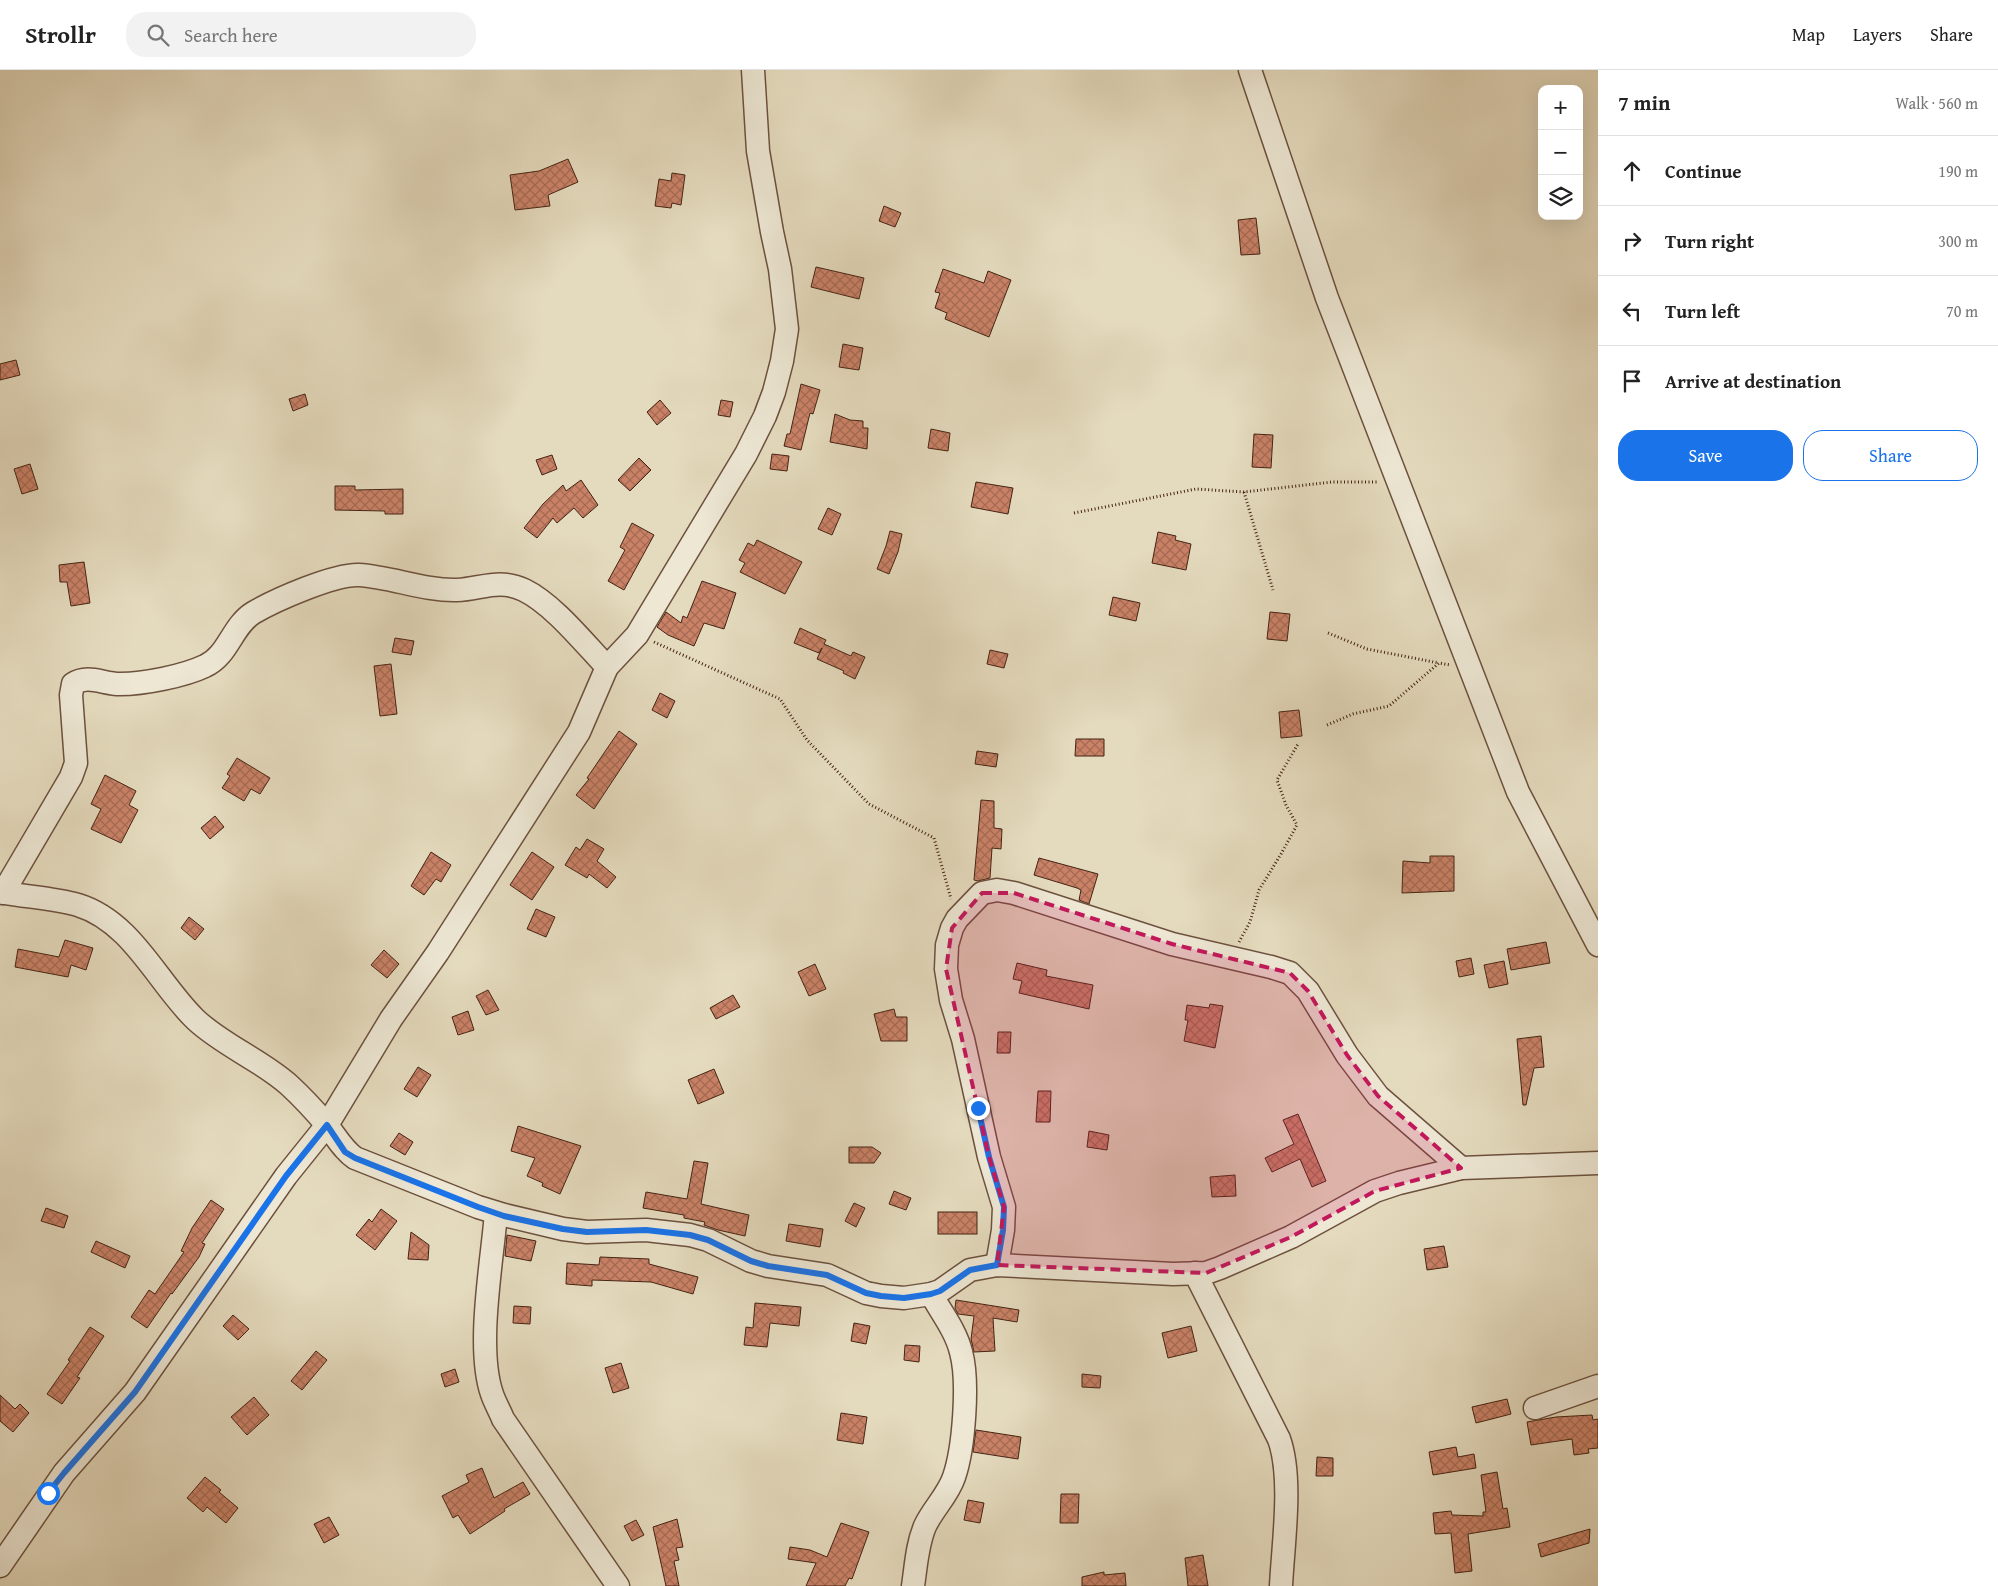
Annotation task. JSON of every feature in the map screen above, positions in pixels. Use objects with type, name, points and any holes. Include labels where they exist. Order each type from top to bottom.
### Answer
[{"type":"street","points":[[0,1566],[64,1473],[135,1392],[280,1184],[327,1125],[391,1019],[438,952],[579,732],[607,667],[637,635],[746,454],[765,416],[774,392],[782,361],[787,329],[780,269],[758,151],[753,70]]},
{"type":"street","points":[[1250,70],[1327,298],[1518,792],[1598,946]]},
{"type":"street","points":[[607,667],[543,601],[522,589],[495,583],[458,590],[433,588],[358,575],[334,578],[284,598],[252,614],[240,625],[224,650],[207,666],[176,677],[120,684],[80,679],[73,684],[71,695],[76,762],[71,777],[2,892],[56,900],[80,906],[107,920],[125,934],[179,1002],[198,1022],[283,1080],[327,1125],[345,1152],[355,1158],[496,1213],[563,1229],[587,1232],[662,1231],[690,1235],[708,1240],[751,1261],[768,1266],[827,1275],[866,1293],[881,1296],[904,1298],[931,1294],[940,1291],[970,1270],[997,1265],[1082,1270],[1195,1273],[1220,1268],[1291,1237],[1375,1191],[1399,1183],[1461,1168],[1598,1163]]},
{"type":"street","points":[[997,1265],[1003,1230],[1004,1207],[989,1157],[963,1039],[951,1000],[946,970],[947,946],[952,928],[957,919],[982,893],[997,890],[1014,893],[1172,944],[1290,973],[1308,991],[1347,1055],[1378,1096],[1461,1168]]},
{"type":"street","points":[[496,1213],[486,1344],[487,1369],[492,1394],[503,1419],[618,1586]]},
{"type":"street","points":[[1195,1273],[1279,1439],[1283,1452],[1286,1490],[1282,1586]]},
{"type":"street","points":[[913,1586],[921,1539],[926,1526],[946,1495],[954,1478],[959,1459],[964,1410],[964,1366],[961,1350],[931,1294]]},
{"type":"street","points":[[1535,1408],[1598,1386]]},
{"type":"path","points":[[1074,513],[1196,489],[1244,492],[1332,482],[1398,483]]},
{"type":"path","points":[[1244,492],[1273,590]]},
{"type":"path","points":[[1328,633],[1367,650],[1472,671]]},
{"type":"path","points":[[637,635],[780,699],[808,740],[869,804],[934,838],[957,919]]},
{"type":"path","points":[[1327,725],[1353,714],[1390,706],[1439,663]]},
{"type":"path","points":[[1229,958],[1250,922],[1259,890],[1297,825],[1286,805],[1277,780],[1298,744]]},
{"type":"highlighted area","points":[[982,893],[1014,893],[1172,944],[1290,973],[1308,991],[1347,1055],[1378,1096],[1461,1168],[1375,1191],[1291,1237],[1206,1273],[997,1265],[1004,1207],[989,1157],[946,969],[952,928]]},
{"type":"building","points":[[568,159],[578,182],[548,195],[550,206],[515,210],[510,175],[539,171]]},
{"type":"building","points":[[672,173],[685,175],[681,205],[672,203],[671,208],[655,206],[659,179],[671,181]]},
{"type":"building","points":[[884,206],[901,213],[895,227],[879,221]]},
{"type":"building","points":[[1256,218],[1260,254],[1241,255],[1238,220]]},
{"type":"building","points":[[816,267],[864,278],[859,299],[811,287]]},
{"type":"building","points":[[943,269],[984,283],[988,271],[1011,280],[989,337],[945,319],[947,313],[935,308],[940,293],[935,292]]},
{"type":"building","points":[[843,344],[863,348],[859,370],[839,367]]},
{"type":"building","points":[[16,360],[20,375],[0,380],[0,364]]},
{"type":"building","points":[[801,384],[820,390],[813,414],[810,413],[801,450],[784,446],[787,434],[790,434]]},
{"type":"building","points":[[305,394],[308,405],[293,411],[289,399]]},
{"type":"building","points":[[660,400],[671,413],[657,425],[647,412]]},
{"type":"building","points":[[721,400],[733,402],[730,417],[718,415]]},
{"type":"building","points":[[835,414],[850,420],[863,421],[863,428],[868,428],[867,449],[830,442]]},
{"type":"building","points":[[931,429],[950,433],[948,451],[928,448]]},
{"type":"building","points":[[1254,434],[1273,435],[1271,468],[1252,467]]},
{"type":"building","points":[[772,454],[789,456],[787,471],[770,469]]},
{"type":"building","points":[[552,455],[557,469],[542,475],[536,460]]},
{"type":"building","points":[[639,458],[651,470],[630,491],[618,480]]},
{"type":"building","points":[[30,464],[38,489],[22,494],[14,469]]},
{"type":"building","points":[[581,480],[598,505],[583,518],[574,508],[557,523],[553,518],[537,538],[524,528],[543,504],[563,485],[566,491]]},
{"type":"building","points":[[976,482],[1013,488],[1008,514],[971,507]]},
{"type":"building","points":[[335,486],[355,486],[355,490],[403,489],[403,514],[385,514],[385,511],[335,510]]},
{"type":"building","points":[[828,508],[841,514],[832,535],[818,529]]},
{"type":"building","points":[[632,523],[654,535],[624,590],[608,581],[625,550],[620,547]]},
{"type":"building","points":[[890,531],[902,534],[898,552],[889,574],[877,569]]},
{"type":"building","points":[[1158,532],[1176,536],[1175,540],[1191,544],[1186,570],[1152,563]]},
{"type":"building","points":[[757,540],[802,562],[785,594],[740,572],[745,563],[739,560],[748,543],[754,546]]},
{"type":"building","points":[[84,562],[90,603],[71,606],[67,582],[60,582],[59,565]]},
{"type":"building","points":[[702,581],[736,593],[724,629],[704,623],[694,646],[668,635],[657,627],[666,612],[681,623],[683,616],[687,618]]},
{"type":"building","points":[[1113,597],[1140,603],[1136,621],[1109,615]]},
{"type":"building","points":[[1270,612],[1290,614],[1287,641],[1267,639]]},
{"type":"building","points":[[800,628],[826,640],[824,644],[851,656],[853,652],[865,657],[855,679],[843,673],[844,671],[817,659],[822,648],[819,653],[794,643]]},
{"type":"building","points":[[395,638],[414,641],[411,655],[392,652]]},
{"type":"building","points":[[990,650],[1008,654],[1004,668],[987,664]]},
{"type":"building","points":[[391,664],[397,714],[380,716],[374,666]]},
{"type":"building","points":[[660,693],[675,701],[667,718],[652,710]]},
{"type":"building","points":[[1299,710],[1302,736],[1281,738],[1279,712]]},
{"type":"building","points":[[619,731],[637,744],[594,809],[576,795],[589,779],[587,778]]},
{"type":"building","points":[[1076,739],[1104,739],[1104,756],[1075,756]]},
{"type":"building","points":[[977,751],[998,754],[996,767],[975,764]]},
{"type":"building","points":[[237,758],[270,778],[260,794],[251,789],[244,801],[222,788],[230,776],[227,774]]},
{"type":"building","points":[[105,775],[136,791],[129,805],[138,810],[121,843],[91,829],[101,809],[91,804]]},
{"type":"building","points":[[981,800],[994,801],[994,828],[1002,829],[1001,849],[992,848],[990,878],[978,881],[974,880]]},
{"type":"building","points":[[215,816],[224,827],[210,839],[201,828]]},
{"type":"building","points":[[587,839],[604,849],[597,861],[616,877],[607,888],[589,874],[587,878],[565,865],[576,847],[580,850]]},
{"type":"building","points":[[431,852],[451,865],[441,882],[436,879],[424,895],[411,886]]},
{"type":"building","points":[[532,852],[554,867],[532,900],[510,885]]},
{"type":"building","points":[[1430,856],[1454,856],[1454,891],[1402,893],[1403,861],[1430,863]]},
{"type":"building","points":[[1039,858],[1098,874],[1089,904],[1079,900],[1081,890],[1034,875]]},
{"type":"building","points":[[536,909],[555,917],[546,937],[527,929]]},
{"type":"building","points":[[189,917],[204,929],[195,940],[181,928]]},
{"type":"building","points":[[65,940],[93,948],[86,970],[71,965],[68,977],[15,967],[18,949],[59,957]]},
{"type":"building","points":[[1546,942],[1550,963],[1511,970],[1507,949]]},
{"type":"building","points":[[384,950],[399,964],[387,978],[371,965]]},
{"type":"building","points":[[1471,958],[1474,974],[1459,977],[1456,961]]},
{"type":"building","points":[[1504,961],[1508,984],[1489,988],[1484,965]]},
{"type":"building","points":[[1017,963],[1047,970],[1046,976],[1093,985],[1089,1009],[1019,993],[1022,981],[1013,979]]},
{"type":"building","points":[[815,964],[826,989],[809,996],[798,972]]},
{"type":"building","points":[[488,990],[499,1010],[486,1015],[476,996]]},
{"type":"building","points":[[733,995],[740,1007],[716,1019],[710,1008]]},
{"type":"building","points":[[1210,1004],[1223,1006],[1215,1048],[1184,1041],[1188,1020],[1185,1020],[1187,1005],[1209,1008]]},
{"type":"building","points":[[894,1009],[896,1017],[907,1017],[907,1041],[881,1041],[874,1014]]},
{"type":"building","points":[[468,1011],[474,1030],[458,1035],[452,1017]]},
{"type":"building","points":[[998,1032],[1011,1032],[1010,1053],[997,1053]]},
{"type":"building","points":[[1541,1036],[1544,1067],[1534,1068],[1526,1105],[1523,1105],[1517,1039]]},
{"type":"building","points":[[418,1067],[431,1075],[417,1097],[404,1089]]},
{"type":"building","points":[[714,1069],[724,1093],[698,1104],[688,1080]]},
{"type":"building","points":[[1038,1091],[1051,1091],[1050,1122],[1036,1122]]},
{"type":"building","points":[[1298,1114],[1326,1181],[1312,1187],[1300,1159],[1272,1172],[1265,1158],[1294,1144],[1283,1120]]},
{"type":"building","points":[[518,1126],[581,1146],[560,1194],[542,1186],[543,1183],[527,1176],[535,1158],[511,1151]]},
{"type":"building","points":[[1089,1131],[1109,1135],[1107,1150],[1087,1147]]},
{"type":"building","points":[[399,1133],[413,1142],[405,1155],[390,1146]]},
{"type":"building","points":[[849,1147],[872,1147],[881,1153],[874,1163],[849,1163]]},
{"type":"building","points":[[694,1161],[708,1163],[701,1204],[749,1215],[745,1236],[718,1230],[704,1225],[705,1222],[684,1218],[684,1215],[643,1208],[646,1192],[687,1199]]},
{"type":"building","points":[[1235,1175],[1236,1196],[1212,1197],[1210,1177]]},
{"type":"building","points":[[894,1191],[911,1198],[906,1210],[889,1204]]},
{"type":"building","points":[[211,1200],[224,1209],[202,1243],[205,1244],[199,1257],[147,1328],[131,1317],[149,1290],[155,1294],[184,1252],[181,1251],[192,1228]]},
{"type":"building","points":[[854,1203],[865,1208],[856,1227],[845,1221]]},
{"type":"building","points":[[46,1208],[68,1216],[64,1228],[41,1221]]},
{"type":"building","points":[[381,1209],[397,1221],[375,1250],[356,1235],[369,1219],[372,1222]]},
{"type":"building","points":[[938,1212],[977,1212],[977,1234],[938,1234]]},
{"type":"building","points":[[789,1224],[823,1229],[820,1247],[786,1241]]},
{"type":"building","points":[[411,1232],[429,1245],[428,1260],[408,1259]]},
{"type":"building","points":[[507,1235],[536,1241],[531,1261],[505,1256]]},
{"type":"building","points":[[96,1241],[130,1256],[125,1268],[91,1252]]},
{"type":"building","points":[[1444,1246],[1448,1267],[1427,1270],[1424,1249]]},
{"type":"building","points":[[600,1257],[649,1259],[649,1264],[698,1277],[693,1294],[651,1282],[592,1280],[592,1286],[566,1284],[567,1263],[599,1265]]},
{"type":"building","points":[[956,1300],[1019,1310],[1017,1322],[993,1318],[995,1351],[974,1352],[971,1339],[974,1316],[958,1314],[955,1308]]},
{"type":"building","points":[[755,1303],[801,1307],[799,1326],[770,1323],[767,1347],[744,1345],[746,1327],[753,1328]]},
{"type":"building","points":[[514,1306],[531,1307],[530,1324],[513,1323]]},
{"type":"building","points":[[233,1315],[249,1329],[238,1340],[223,1326]]},
{"type":"building","points":[[854,1323],[870,1326],[866,1344],[851,1341]]},
{"type":"building","points":[[1191,1326],[1197,1351],[1168,1358],[1162,1333]]},
{"type":"building","points":[[90,1327],[104,1336],[77,1377],[80,1378],[62,1404],[47,1394],[70,1361],[68,1360]]},
{"type":"building","points":[[905,1345],[920,1346],[919,1362],[904,1360]]},
{"type":"building","points":[[316,1351],[327,1360],[302,1390],[291,1381]]},
{"type":"building","points":[[621,1363],[629,1388],[613,1393],[605,1368]]},
{"type":"building","points":[[455,1369],[459,1382],[445,1387],[441,1374]]},
{"type":"building","points":[[1082,1374],[1101,1376],[1100,1388],[1082,1387]]},
{"type":"building","points":[[0,1395],[15,1409],[20,1404],[29,1413],[13,1432],[0,1421]]},
{"type":"building","points":[[254,1397],[269,1415],[247,1435],[231,1417]]},
{"type":"building","points":[[1507,1399],[1511,1414],[1476,1423],[1472,1407]]},
{"type":"building","points":[[841,1413],[867,1417],[863,1444],[837,1440]]},
{"type":"building","points":[[1592,1415],[1593,1420],[1598,1419],[1598,1448],[1588,1449],[1589,1453],[1574,1455],[1572,1439],[1531,1445],[1527,1422],[1556,1417]]},
{"type":"building","points":[[976,1430],[1021,1437],[1018,1459],[973,1452]]},
{"type":"building","points":[[1456,1447],[1458,1457],[1474,1454],[1476,1468],[1433,1475],[1429,1452]]},
{"type":"building","points":[[1317,1457],[1333,1458],[1333,1476],[1316,1476]]},
{"type":"building","points":[[482,1468],[494,1498],[523,1482],[530,1494],[504,1509],[505,1511],[470,1534],[458,1515],[453,1518],[442,1496],[469,1482],[466,1475]]},
{"type":"building","points":[[1497,1472],[1503,1509],[1507,1508],[1510,1527],[1468,1534],[1472,1571],[1455,1573],[1451,1533],[1435,1534],[1433,1513],[1451,1511],[1452,1515],[1483,1516],[1483,1512],[1486,1512],[1481,1475]]},
{"type":"building","points":[[205,1477],[238,1508],[226,1523],[207,1507],[203,1512],[187,1498]]},
{"type":"building","points":[[1061,1494],[1079,1494],[1078,1523],[1060,1523]]},
{"type":"building","points":[[968,1500],[984,1503],[980,1523],[964,1520]]},
{"type":"building","points":[[329,1517],[339,1535],[324,1543],[314,1524]]},
{"type":"building","points":[[677,1519],[683,1547],[676,1548],[679,1560],[674,1561],[679,1586],[666,1586],[653,1527]]},
{"type":"building","points":[[636,1520],[644,1535],[632,1541],[624,1526]]},
{"type":"building","points":[[841,1523],[869,1532],[852,1579],[849,1578],[845,1586],[806,1586],[816,1563],[788,1559],[790,1547],[810,1550],[827,1557]]},
{"type":"building","points":[[1590,1529],[1589,1543],[1541,1557],[1538,1544]]},
{"type":"building","points":[[1203,1555],[1208,1586],[1188,1586],[1185,1558]]},
{"type":"building","points":[[1104,1572],[1104,1575],[1125,1573],[1126,1586],[1082,1586],[1082,1577]]},
{"type":"route","points":[[48,1493],[83,1450],[135,1392],[286,1176],[327,1125],[345,1152],[355,1158],[504,1216],[563,1229],[587,1232],[646,1230],[670,1231],[690,1235],[708,1240],[751,1261],[768,1266],[827,1275],[866,1293],[904,1298],[918,1297],[940,1291],[970,1270],[983,1266],[997,1265],[1003,1230],[1004,1207],[989,1157],[978,1108]]}]
